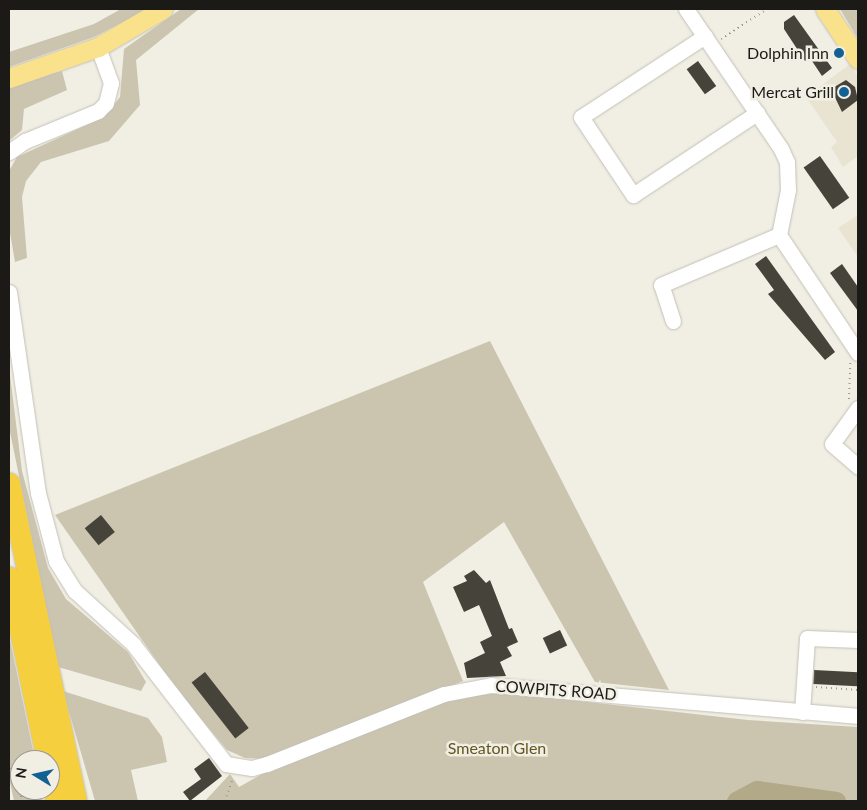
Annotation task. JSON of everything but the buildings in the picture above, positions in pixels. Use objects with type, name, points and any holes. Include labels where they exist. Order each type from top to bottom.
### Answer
[{"type":"highway","points":[[9,484],[76,801]]},
{"type":"highway","points":[[9,577],[45,750]]},
{"type":"main road","points":[[9,78],[98,46],[163,9]]},
{"type":"main road","points":[[825,9],[858,59]]},
{"type":"street","points":[[686,9],[757,113],[787,162],[788,190],[779,235],[858,353]]},
{"type":"street","points":[[707,40],[581,117],[633,195],[757,113]]},
{"type":"street","points":[[9,152],[25,141],[98,111],[106,102],[111,83],[98,46]]},
{"type":"street","points":[[673,321],[661,285],[779,235]]},
{"type":"street","points":[[9,292],[38,493],[60,568],[90,608],[133,644],[217,756],[237,767]]},
{"type":"street","points":[[858,408],[832,444],[858,467]]},
{"type":"street","points":[[802,712],[807,638],[858,640]]},
{"type":"street","name":"COWPITS ROAD","points":[[237,767],[267,764],[444,694],[491,684],[858,716]]},
{"type":"path","points":[[707,40],[767,9]]},
{"type":"path","points":[[804,686],[858,690]]},
{"type":"path","points":[[9,763],[23,801]]},
{"type":"path","points":[[225,801],[237,767]]},
{"type":"shaded area","points":[[850,64],[858,77],[858,156],[843,167],[831,147],[837,142],[806,97]]},
{"type":"shaded area","points":[[858,215],[858,257],[838,228]]},
{"type":"green space","points":[[121,9],[148,9],[94,37],[9,67],[9,52],[94,24]]},
{"type":"green space","points":[[181,9],[199,9],[136,60],[140,105],[109,141],[41,162],[26,181],[22,197],[27,258],[15,262],[9,227],[9,171],[17,157],[104,117],[120,97],[124,49]]},
{"type":"green space","points":[[840,9],[858,9],[858,39]]},
{"type":"green space","points":[[62,71],[67,90],[24,109],[22,130],[9,141],[9,86]]},
{"type":"green space","points":[[490,341],[669,690],[595,682],[504,522],[423,582],[463,681],[267,759],[245,758],[227,750],[177,690],[55,515]]},
{"type":"green space","points":[[9,367],[22,471],[48,568],[66,599],[128,652],[146,682],[141,691],[58,667],[9,427]]},
{"type":"green space","points":[[9,635],[33,750],[10,750],[10,783]]},
{"type":"green space","points":[[63,691],[148,718],[162,737],[167,762],[131,770],[138,801],[95,801]]},
{"type":"green space","name":"Smeaton Glen","points":[[507,693],[748,720],[858,727],[858,801],[205,801],[230,774],[239,787],[273,768],[459,696]]},
{"type":"green space","points":[[14,800],[43,801],[14,801]]},
{"type":"waterway","points":[[736,801],[757,790],[836,801]]},
{"type":"place","name":"Dolphin Inn","points":[[839,53]]},
{"type":"place","name":"Mercat Grill","points":[[844,92]]}]
